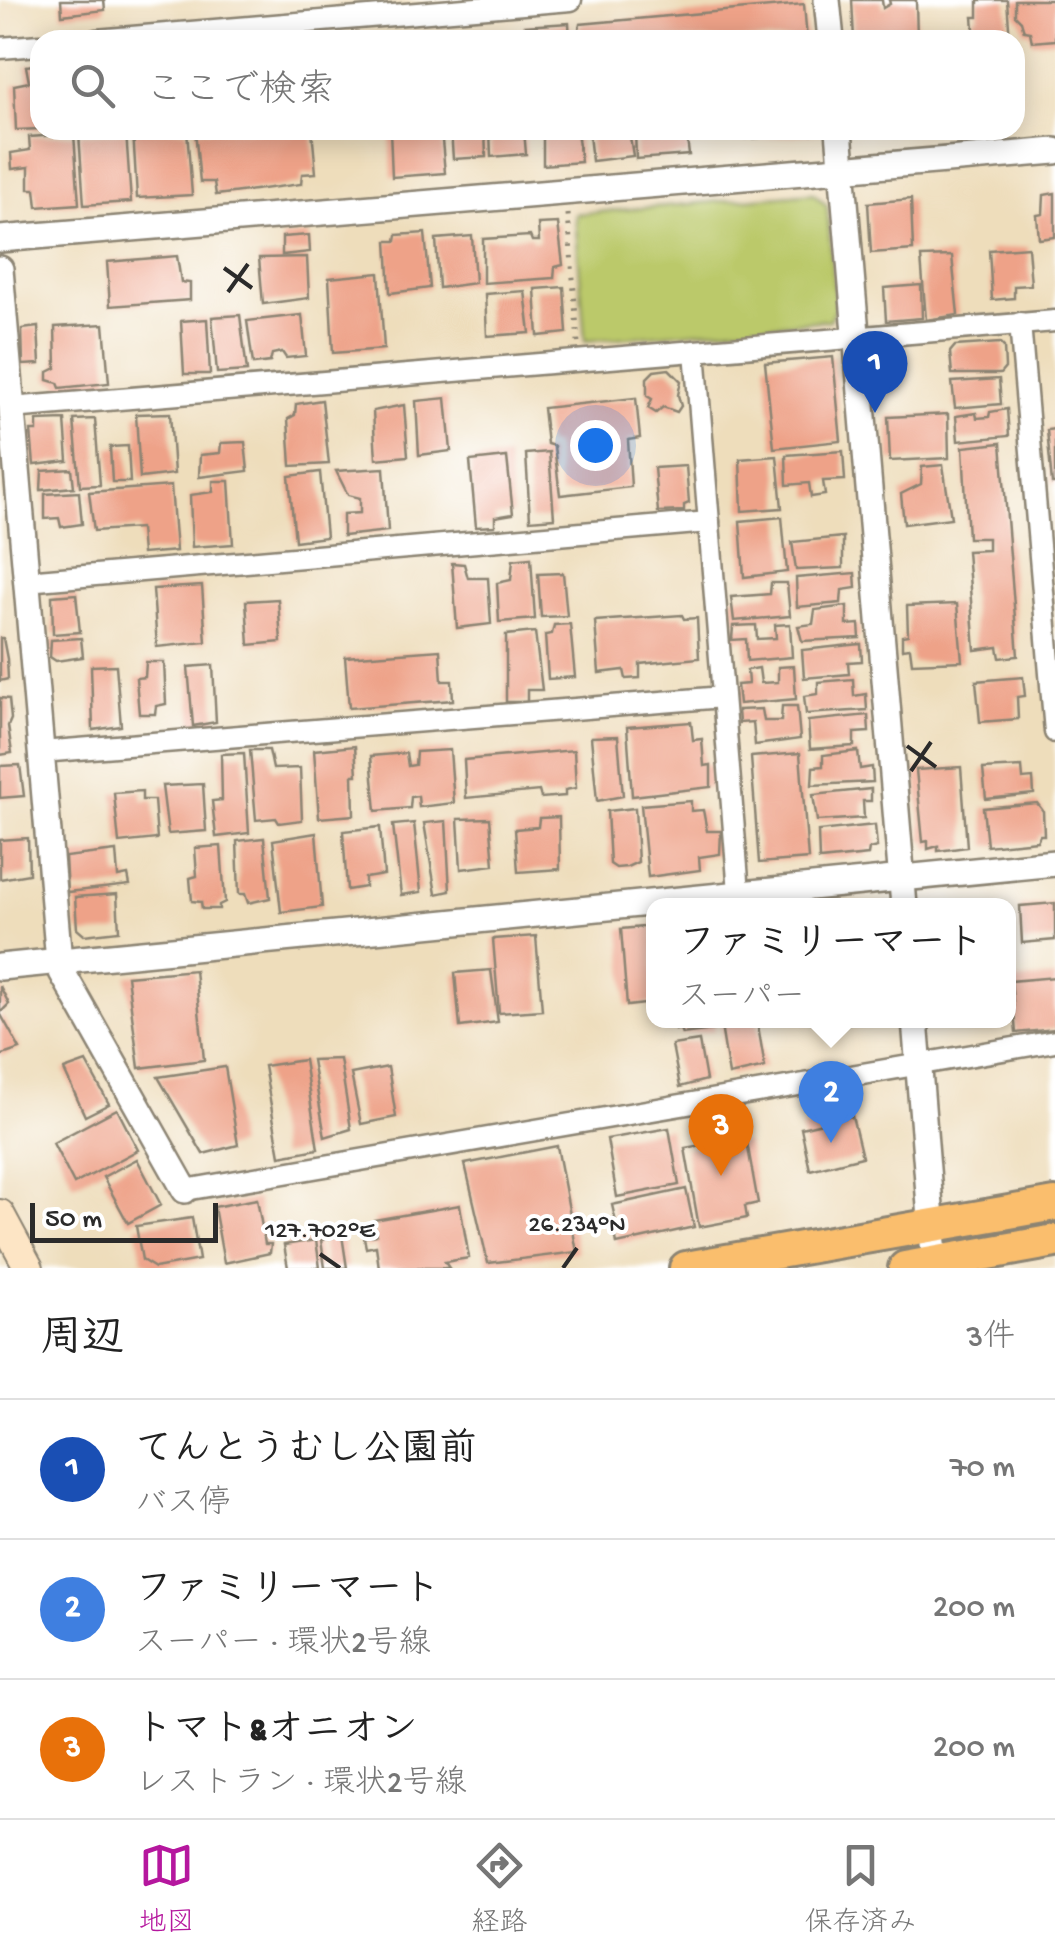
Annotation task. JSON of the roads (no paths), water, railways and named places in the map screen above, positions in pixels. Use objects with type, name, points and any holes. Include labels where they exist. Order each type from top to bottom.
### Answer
[{"type":"main road","points":[[686,1268],[1055,1204]]},
{"type":"main road","points":[[0,1214],[29,1268]]},
{"type":"main road","points":[[925,1266],[1055,1242]]},
{"type":"street","points":[[215,30],[571,0]]},
{"type":"street","points":[[827,0],[830,30]]},
{"type":"street","points":[[0,48],[30,46]]},
{"type":"street","points":[[840,140],[903,898]]},
{"type":"street","points":[[0,240],[1055,151]]},
{"type":"street","points":[[0,269],[59,962],[185,1190],[1055,1041]]},
{"type":"street","points":[[11,408],[1055,320]]},
{"type":"street","points":[[1020,324],[1046,495],[1055,732]]},
{"type":"street","points":[[695,351],[739,892]]},
{"type":"street","points":[[26,581],[708,522]]},
{"type":"street","points":[[41,752],[723,697]]},
{"type":"street","points":[[681,898],[1055,862]]},
{"type":"street","points":[[0,967],[646,902]]},
{"type":"street","points":[[916,1028],[933,1224],[925,1266]]},
{"type":"place","name":"てんとうむし公園前","points":[[875,413]]},
{"type":"place","name":"ファミリーマート","points":[[831,1143]]},
{"type":"place","name":"トマト&オニオン","points":[[721,1176]]}]
